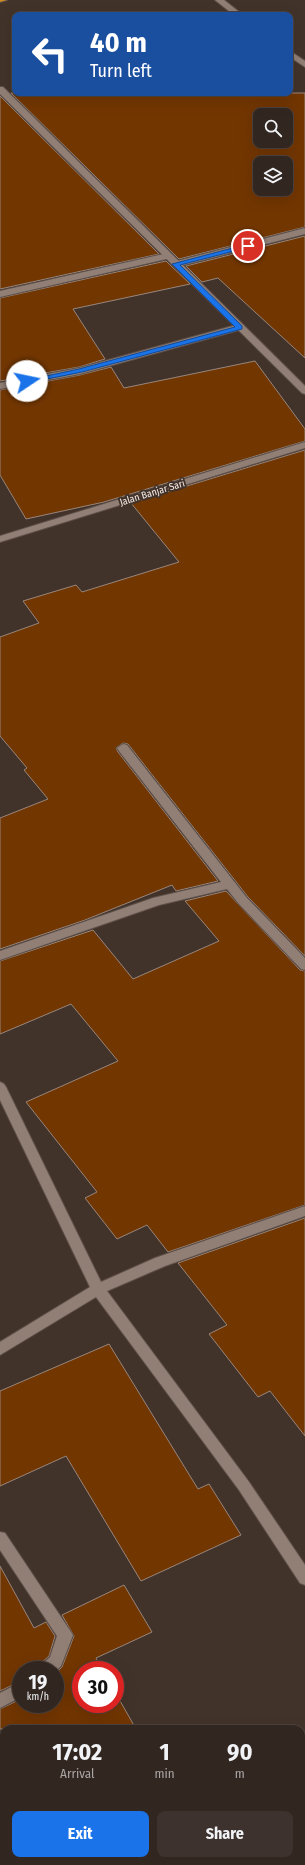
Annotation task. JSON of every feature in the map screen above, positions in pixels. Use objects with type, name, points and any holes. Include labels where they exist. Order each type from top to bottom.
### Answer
[{"type":"street","points":[[219,0],[235,12]]},
{"type":"street","points":[[293,55],[305,65]]},
{"type":"street","points":[[0,90],[305,392]]},
{"type":"street","points":[[176,264],[305,231]]},
{"type":"street","points":[[0,294],[168,256]]},
{"type":"street","points":[[0,386],[80,371],[240,328]]},
{"type":"street","name":"Jalan Banjar Sari","points":[[0,539],[305,445]]},
{"type":"street","points":[[123,748],[243,901],[305,966]]},
{"type":"street","points":[[0,956],[157,901],[229,884]]},
{"type":"street","points":[[0,1086],[98,1289],[244,1486],[305,1578]]},
{"type":"street","points":[[0,1349],[98,1289],[160,1262],[305,1211]]},
{"type":"street","points":[[0,1538],[66,1635],[56,1661]]},
{"type":"street","points":[[0,1701],[12,1694]]},
{"type":"building","points":[[293,93],[305,93],[305,227],[179,259],[14,96],[293,96]]},
{"type":"building","points":[[0,96],[159,254],[0,289]]},
{"type":"building","points":[[305,236],[305,358],[218,278],[202,282],[186,266]]},
{"type":"building","points":[[166,261],[190,284],[73,309],[105,359],[79,367],[0,381],[0,298]]},
{"type":"building","points":[[255,361],[305,429],[305,441],[104,502],[26,519],[0,475],[0,390],[80,375],[111,367],[124,388]]},
{"type":"building","points":[[305,450],[305,956],[248,897],[128,744],[123,743],[116,748],[118,752],[218,881],[176,891],[172,885],[85,920],[0,949],[0,818],[48,799],[24,770],[27,768],[0,736],[0,637],[39,623],[23,601],[76,585],[82,592],[179,562],[131,503]]},
{"type":"building","points":[[226,891],[300,970],[305,971],[305,1205],[168,1252],[147,1225],[117,1239],[85,1198],[97,1192],[26,1102],[118,1061],[71,1004],[0,1034],[0,961],[93,930],[133,979],[219,941],[185,901]]},
{"type":"building","points":[[305,1218],[305,1436],[270,1391],[258,1397],[209,1334],[227,1325],[178,1263]]},
{"type":"building","points":[[109,1344],[198,1489],[209,1484],[241,1535],[141,1581],[66,1456],[0,1486],[0,1391]]},
{"type":"building","points":[[0,1566],[34,1628],[46,1622],[55,1636],[49,1656],[43,1661],[12,1661],[12,1685],[0,1691]]},
{"type":"building","points":[[124,1585],[152,1632],[96,1658],[98,1661],[72,1661],[72,1713],[124,1713],[124,1708],[134,1725],[0,1725],[0,1709],[12,1703],[12,1713],[64,1713],[64,1662],[74,1636],[62,1615]]},
{"type":"route","points":[[27,381],[80,371],[240,328],[176,264],[248,246]]}]
